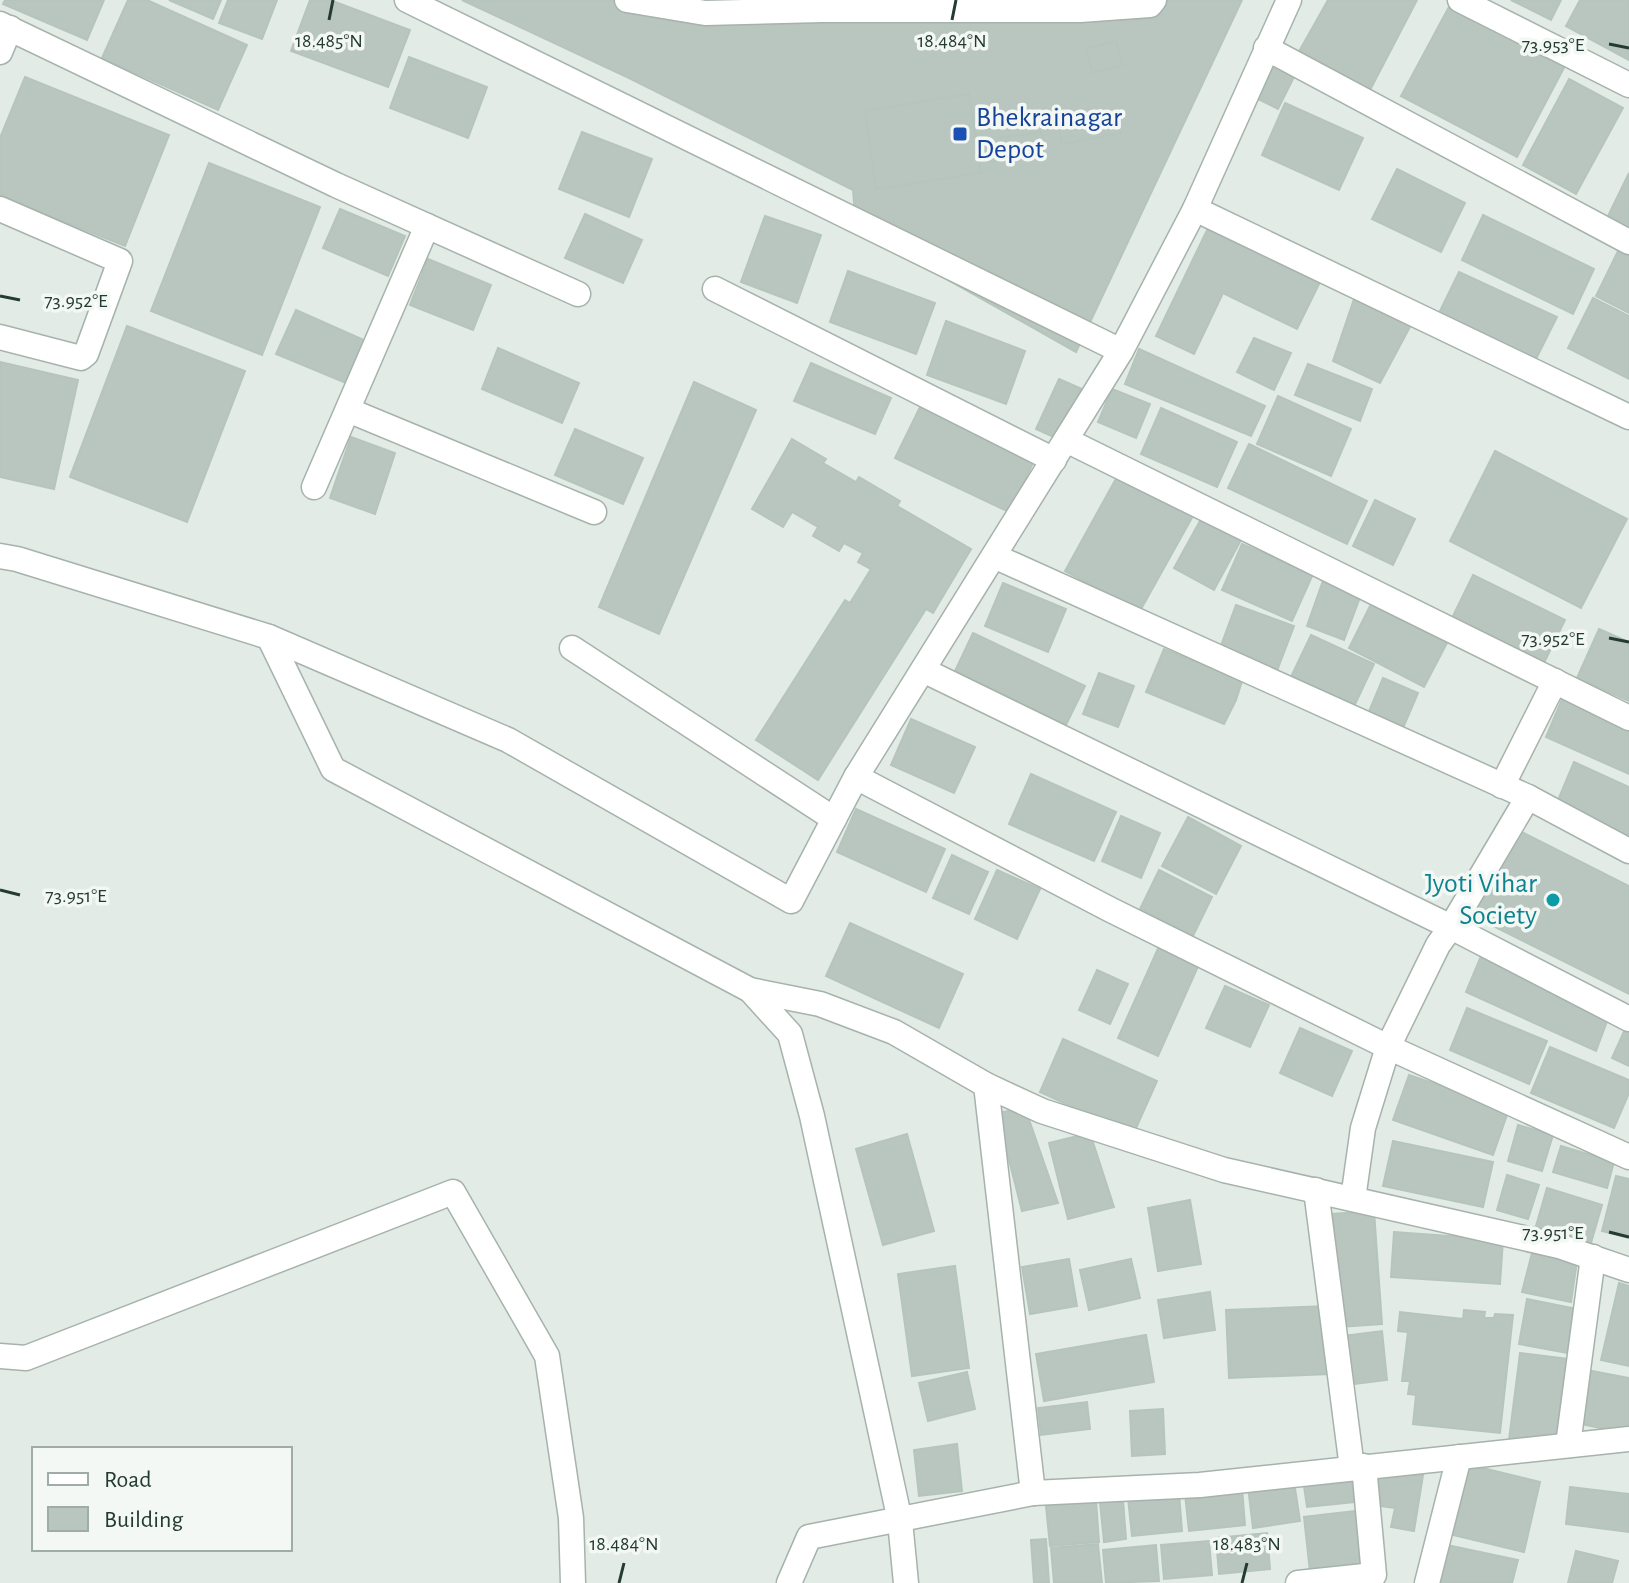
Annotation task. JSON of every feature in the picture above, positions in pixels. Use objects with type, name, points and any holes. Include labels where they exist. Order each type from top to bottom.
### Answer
[{"type":"street","points":[[407,0],[1121,351]]},
{"type":"street","points":[[627,0],[705,13],[1080,10],[1150,5],[1154,0]]},
{"type":"street","points":[[0,556],[269,637],[508,740],[791,901],[856,777],[1121,351],[1195,209],[1289,0]]},
{"type":"street","points":[[1460,0],[1629,85]]},
{"type":"street","points":[[0,52],[5,26],[578,294]]},
{"type":"street","points":[[1266,48],[1629,242]]},
{"type":"street","points":[[0,209],[120,261],[86,354],[81,358],[0,337]]},
{"type":"street","points":[[1195,209],[1629,417]]},
{"type":"street","points":[[314,487],[427,226]]},
{"type":"street","points":[[715,289],[1629,718]]},
{"type":"street","points":[[348,410],[594,512]]},
{"type":"street","points":[[994,556],[1528,797],[1629,851]]},
{"type":"street","points":[[269,637],[333,769],[750,990],[820,1004],[894,1032],[986,1085],[1042,1111],[1209,1165],[1559,1246],[1629,1270]]},
{"type":"street","points":[[572,648],[834,819]]},
{"type":"street","points":[[923,670],[1451,927],[1629,1019]]},
{"type":"street","points":[[1502,786],[1555,681]]},
{"type":"street","points":[[856,777],[1111,910],[1388,1047],[1629,1157]]},
{"type":"street","points":[[1353,1199],[1363,1128],[1388,1047],[1438,945],[1528,797]]},
{"type":"street","points":[[750,990],[790,1034],[812,1116],[900,1521],[906,1583]]},
{"type":"street","points":[[986,1085],[1033,1493]]},
{"type":"street","points":[[1298,1583],[1374,1575],[1316,1190]]},
{"type":"street","points":[[0,1356],[26,1358],[453,1192],[547,1356],[571,1518],[573,1583]]},
{"type":"street","points":[[1568,1445],[1593,1257]]},
{"type":"street","points":[[789,1583],[809,1537],[1033,1493],[1200,1485],[1629,1439]]},
{"type":"street","points":[[1427,1583],[1459,1457]]},
{"type":"building","points":[[5,0],[104,0],[87,40],[3,4]]},
{"type":"building","points":[[128,0],[147,0],[247,45],[218,110],[102,58]]},
{"type":"building","points":[[169,0],[221,0],[213,19]]},
{"type":"building","points":[[228,0],[277,0],[262,39],[219,23]]},
{"type":"building","points":[[310,0],[330,0],[410,30],[388,87],[291,51]]},
{"type":"building","name":"Bhekrainagar Depot","points":[[462,0],[1242,0],[1076,352],[856,228],[853,190],[629,78]]},
{"type":"building","points":[[1328,0],[1417,0],[1369,92],[1297,55]]},
{"type":"building","points":[[1511,0],[1561,0],[1551,20]]},
{"type":"building","points":[[1580,0],[1629,0],[1629,60],[1566,26]]},
{"type":"building","points":[[1451,3],[1566,64],[1517,157],[1401,96]]},
{"type":"building","points":[[1116,41],[1123,65],[1092,73],[1086,49]]},
{"type":"building","points":[[409,57],[487,87],[468,138],[390,108]]},
{"type":"building","points":[[1273,58],[1297,71],[1278,109],[1252,96]]},
{"type":"building","points":[[25,77],[169,135],[125,246],[0,196],[0,138]]},
{"type":"building","points":[[1569,79],[1623,108],[1576,194],[1523,165]]},
{"type":"building","points":[[969,94],[981,173],[876,189],[865,111]]},
{"type":"building","points":[[1285,103],[1363,138],[1339,190],[1262,155]]},
{"type":"building","points":[[1115,110],[1120,133],[1062,144],[1058,122]]},
{"type":"building","points":[[582,132],[652,159],[629,217],[559,189]]},
{"type":"building","points":[[1041,132],[1044,153],[992,162],[988,140]]},
{"type":"building","points":[[209,163],[320,207],[262,355],[151,311]]},
{"type":"building","points":[[1397,169],[1465,203],[1441,252],[1372,219]]},
{"type":"building","points":[[1629,173],[1629,229],[1607,218]]},
{"type":"building","points":[[340,209],[405,236],[388,276],[323,248]]},
{"type":"building","points":[[585,214],[642,240],[623,283],[565,258]]},
{"type":"building","points":[[1483,215],[1594,269],[1573,314],[1462,260]]},
{"type":"building","points":[[765,216],[821,235],[797,303],[741,282]]},
{"type":"building","points":[[1209,226],[1321,280],[1297,329],[1223,293],[1194,354],[1156,336]]},
{"type":"building","points":[[1620,247],[1629,251],[1629,313],[1596,296]]},
{"type":"building","points":[[428,259],[491,285],[473,330],[410,305]]},
{"type":"building","points":[[848,271],[935,303],[916,354],[830,322]]},
{"type":"building","points":[[1459,272],[1557,317],[1536,359],[1438,315]]},
{"type":"building","points":[[1593,298],[1629,316],[1629,379],[1568,348]]},
{"type":"building","points":[[1354,299],[1411,325],[1380,383],[1333,361]]},
{"type":"building","points":[[296,310],[366,341],[346,383],[276,354]]},
{"type":"building","points":[[946,321],[1025,351],[1006,404],[927,375]]},
{"type":"building","points":[[127,326],[245,371],[187,522],[70,477]]},
{"type":"building","points":[[1254,338],[1291,353],[1274,390],[1237,372]]},
{"type":"building","points":[[498,348],[579,383],[562,423],[482,389]]},
{"type":"building","points":[[1139,349],[1265,406],[1251,436],[1125,384]]},
{"type":"building","points":[[0,362],[78,380],[54,489],[0,477]]},
{"type":"building","points":[[811,363],[891,398],[875,434],[794,401]]},
{"type":"building","points":[[1308,364],[1372,389],[1360,421],[1295,395]]},
{"type":"building","points":[[1059,379],[1082,389],[1060,440],[1036,429]]},
{"type":"building","points":[[694,382],[756,410],[659,634],[599,607]]},
{"type":"building","points":[[1112,389],[1150,404],[1136,438],[1098,422]]},
{"type":"building","points":[[1278,396],[1351,429],[1331,476],[1257,444]]},
{"type":"building","points":[[921,405],[1034,461],[1009,512],[895,458]]},
{"type":"building","points":[[1161,408],[1237,442],[1217,487],[1141,454]]},
{"type":"building","points":[[575,429],[643,458],[623,504],[555,475]]},
{"type":"building","points":[[351,437],[395,453],[375,514],[330,498]]},
{"type":"building","points":[[792,439],[826,459],[823,463],[856,482],[859,477],[900,501],[897,506],[971,549],[933,613],[926,609],[818,780],[756,740],[845,600],[850,603],[871,569],[858,562],[863,553],[844,543],[839,551],[813,536],[818,527],[792,512],[783,527],[752,509]]},
{"type":"building","points":[[1249,444],[1367,501],[1347,544],[1228,488]]},
{"type":"building","points":[[1495,451],[1627,519],[1581,608],[1450,541]]},
{"type":"building","points":[[1118,475],[1193,516],[1140,611],[1065,571]]},
{"type":"building","points":[[1375,500],[1415,519],[1393,565],[1353,546]]},
{"type":"building","points":[[1201,519],[1241,540],[1214,590],[1174,568]]},
{"type":"building","points":[[1242,544],[1313,574],[1292,621],[1222,590]]},
{"type":"building","points":[[1473,575],[1565,620],[1544,663],[1452,618]]},
{"type":"building","points":[[1324,578],[1362,592],[1344,640],[1307,626]]},
{"type":"building","points":[[1003,583],[1066,609],[1048,652],[985,626]]},
{"type":"building","points":[[1371,604],[1447,643],[1424,687],[1349,648]]},
{"type":"building","points":[[1236,605],[1294,626],[1275,676],[1219,651]]},
{"type":"building","points":[[1599,629],[1629,642],[1629,701],[1577,678]]},
{"type":"building","points":[[973,633],[1085,686],[1066,725],[955,671]]},
{"type":"building","points":[[1311,635],[1374,664],[1351,713],[1288,683]]},
{"type":"building","points":[[1164,649],[1242,681],[1224,724],[1146,692]]},
{"type":"building","points":[[1099,673],[1134,686],[1118,727],[1083,714]]},
{"type":"building","points":[[1383,678],[1418,693],[1400,735],[1365,721]]},
{"type":"building","points":[[1563,697],[1629,727],[1629,774],[1546,737]]},
{"type":"building","points":[[911,719],[975,747],[954,793],[891,765]]},
{"type":"building","points":[[1574,762],[1629,787],[1629,839],[1558,800]]},
{"type":"building","points":[[1031,774],[1116,812],[1094,861],[1009,824]]},
{"type":"building","points":[[856,809],[945,849],[926,892],[837,852]]},
{"type":"building","points":[[1121,816],[1160,833],[1141,878],[1102,861]]},
{"type":"building","points":[[1188,817],[1241,846],[1216,894],[1162,866]]},
{"type":"building","name":"Jyoti Vihar Society","points":[[1512,827],[1629,886],[1629,994],[1469,914]]},
{"type":"building","points":[[952,855],[988,872],[969,914],[933,898]]},
{"type":"building","points":[[997,870],[1040,889],[1017,939],[975,919]]},
{"type":"building","points":[[1159,870],[1212,897],[1193,936],[1140,909]]},
{"type":"building","points":[[850,923],[963,974],[939,1028],[826,976]]},
{"type":"building","points":[[1160,944],[1200,962],[1158,1056],[1118,1038]]},
{"type":"building","points":[[1481,956],[1609,1016],[1596,1051],[1466,992]]},
{"type":"building","points":[[1097,970],[1128,984],[1110,1024],[1079,1010]]},
{"type":"building","points":[[1225,986],[1269,1005],[1250,1047],[1206,1028]]},
{"type":"building","points":[[1467,1008],[1547,1041],[1529,1084],[1450,1050]]},
{"type":"building","points":[[1626,1027],[1629,1029],[1629,1066],[1612,1058]]},
{"type":"building","points":[[1300,1028],[1352,1051],[1332,1096],[1280,1073]]},
{"type":"building","points":[[1063,1039],[1157,1081],[1133,1135],[1040,1092]]},
{"type":"building","points":[[1550,1047],[1629,1080],[1629,1093],[1614,1128],[1531,1093]]},
{"type":"building","points":[[1409,1075],[1509,1109],[1493,1155],[1393,1120]]},
{"type":"building","points":[[1025,1108],[1058,1203],[1022,1211],[997,1113]]},
{"type":"building","points":[[1518,1125],[1553,1135],[1542,1171],[1508,1161]]},
{"type":"building","points":[[1090,1133],[1114,1207],[1068,1219],[1049,1143]]},
{"type":"building","points":[[907,1134],[934,1231],[883,1245],[856,1149]]},
{"type":"building","points":[[1393,1141],[1493,1162],[1483,1207],[1383,1186]]},
{"type":"building","points":[[1561,1146],[1614,1162],[1607,1188],[1553,1172]]},
{"type":"building","points":[[1507,1175],[1539,1185],[1528,1219],[1497,1210]]},
{"type":"building","points":[[1616,1176],[1629,1179],[1629,1238],[1602,1231]]},
{"type":"building","points":[[1547,1188],[1602,1205],[1591,1243],[1536,1226]]},
{"type":"building","points":[[1190,1200],[1201,1264],[1158,1271],[1148,1208]]},
{"type":"building","points":[[1374,1211],[1382,1324],[1339,1327],[1332,1214]]},
{"type":"building","points":[[1394,1232],[1503,1240],[1500,1284],[1391,1277]]},
{"type":"building","points":[[1532,1253],[1577,1261],[1571,1302],[1522,1292]]},
{"type":"building","points":[[1069,1259],[1077,1306],[1030,1314],[1022,1267]]},
{"type":"building","points":[[1131,1259],[1140,1298],[1089,1310],[1080,1270]]},
{"type":"building","points":[[955,1266],[969,1368],[912,1376],[898,1274]]},
{"type":"building","points":[[1619,1283],[1629,1286],[1629,1366],[1601,1360]]},
{"type":"building","points":[[1210,1292],[1215,1330],[1164,1338],[1158,1300]]},
{"type":"building","points":[[1527,1299],[1577,1309],[1568,1353],[1519,1344]]},
{"type":"building","points":[[1327,1306],[1330,1374],[1229,1378],[1226,1310]]},
{"type":"building","points":[[1464,1310],[1485,1312],[1484,1318],[1494,1318],[1495,1314],[1513,1315],[1500,1433],[1413,1424],[1416,1395],[1408,1394],[1410,1381],[1402,1381],[1408,1332],[1398,1331],[1400,1312],[1463,1319]]},
{"type":"building","points":[[1382,1331],[1387,1380],[1347,1385],[1342,1336]]},
{"type":"building","points":[[1146,1335],[1154,1382],[1044,1401],[1036,1354]]},
{"type":"building","points":[[1520,1353],[1570,1359],[1558,1446],[1509,1440]]},
{"type":"building","points":[[1587,1370],[1629,1378],[1629,1434],[1576,1423]]},
{"type":"building","points":[[967,1372],[975,1409],[928,1421],[919,1383]]},
{"type":"building","points":[[1087,1402],[1090,1429],[1041,1435],[1038,1408]]},
{"type":"building","points":[[1163,1409],[1165,1454],[1132,1456],[1130,1411]]},
{"type":"building","points":[[957,1444],[962,1491],[919,1496],[914,1450]]},
{"type":"building","points":[[1462,1463],[1540,1482],[1524,1552],[1445,1533]]},
{"type":"building","points":[[1378,1468],[1423,1475],[1414,1531],[1391,1527],[1395,1508],[1372,1505]]},
{"type":"building","points":[[1350,1473],[1354,1502],[1307,1507],[1303,1479]]},
{"type":"building","points":[[1294,1482],[1300,1521],[1253,1528],[1248,1487]]},
{"type":"building","points":[[1570,1487],[1629,1494],[1629,1532],[1566,1524]]},
{"type":"building","points":[[1242,1488],[1245,1525],[1189,1531],[1185,1494]]},
{"type":"building","points":[[1179,1493],[1182,1531],[1132,1536],[1128,1498]]},
{"type":"building","points":[[1123,1500],[1126,1539],[1104,1542],[1100,1502]]},
{"type":"building","points":[[1096,1501],[1099,1542],[1050,1546],[1046,1506]]},
{"type":"building","points":[[1363,1510],[1367,1549],[1359,1550],[1360,1566],[1310,1572],[1304,1517]]},
{"type":"building","points":[[1267,1533],[1270,1569],[1219,1574],[1216,1538]]},
{"type":"building","points":[[1046,1539],[1049,1583],[1034,1583],[1031,1540]]},
{"type":"building","points":[[1209,1541],[1212,1575],[1164,1579],[1161,1545]]},
{"type":"building","points":[[1098,1544],[1102,1583],[1054,1583],[1051,1548]]},
{"type":"building","points":[[1156,1545],[1159,1581],[1106,1583],[1103,1550]]},
{"type":"building","points":[[1447,1545],[1518,1560],[1512,1583],[1441,1583]]},
{"type":"building","points":[[1576,1551],[1618,1561],[1612,1583],[1568,1583]]},
{"type":"place","name":"Bhekrainagar Depot","points":[[960,134]]},
{"type":"place","name":"Jyoti Vihar Society","points":[[1553,900]]}]
